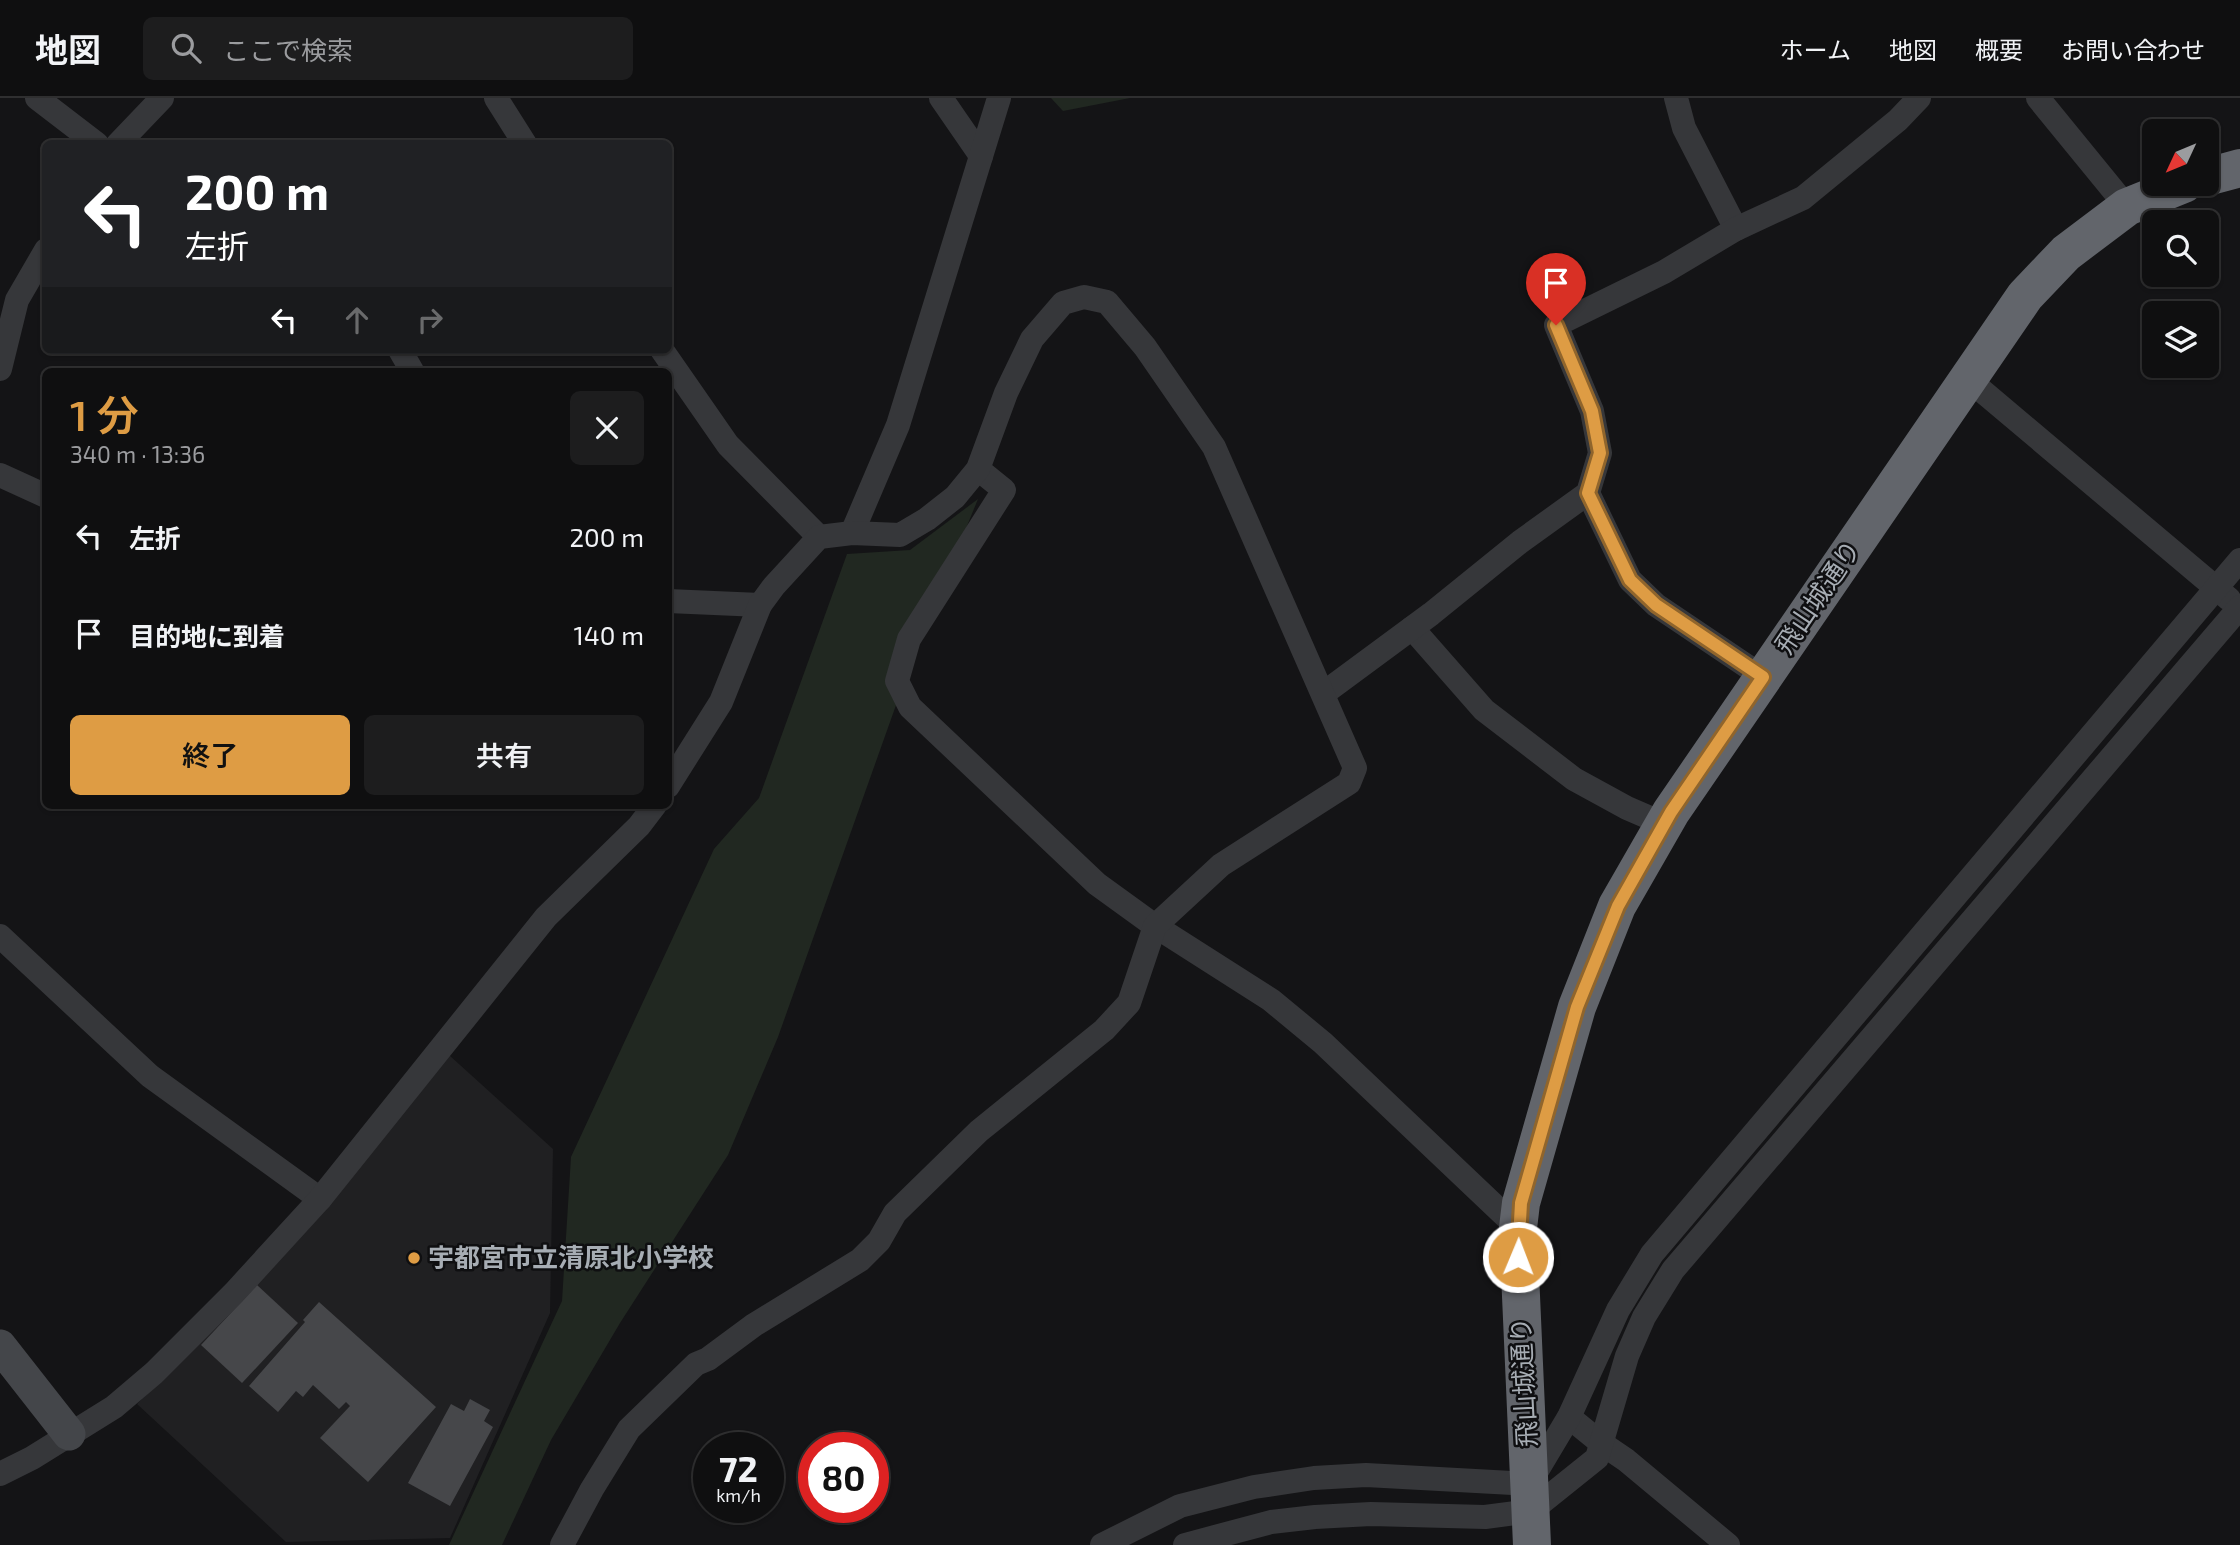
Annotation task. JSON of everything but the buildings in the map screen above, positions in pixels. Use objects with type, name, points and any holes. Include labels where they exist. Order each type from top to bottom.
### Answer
[{"type":"highway","points":[[2219,174],[2240,168]]},
{"type":"highway","name":"飛山城通り","points":[[1531,1513],[1518,1228],[1521,1203],[1577,1007],[1618,906],[1664,824],[2025,296],[2066,253],[2127,207],[2154,196]]},
{"type":"street","points":[[37,98],[92,140]]},
{"type":"street","points":[[122,140],[162,98]]},
{"type":"street","points":[[496,98],[522,140]]},
{"type":"street","points":[[941,98],[981,156]]},
{"type":"street","points":[[852,533],[898,425],[999,98]]},
{"type":"street","points":[[1676,98],[1684,128],[1736,229]]},
{"type":"street","points":[[1324,693],[1588,493],[1600,453],[1592,411],[1556,325],[1664,272],[1736,229],[1803,198],[1898,120],[1919,98]]},
{"type":"street","points":[[2038,98],[2127,207]]},
{"type":"street","points":[[0,369],[17,300],[42,257]]},
{"type":"street","points":[[562,1545],[629,1429],[696,1364],[708,1359],[754,1325],[860,1260],[879,1241],[895,1213],[979,1131],[1104,1030],[1129,1003],[1155,926],[1222,865],[1349,783],[1355,768],[1213,447],[1145,347],[1107,302],[1084,297],[1063,303],[1032,339],[1006,393],[978,469],[945,504],[927,519],[900,535],[852,533],[819,537],[774,586],[760,605],[721,702],[672,780]]},
{"type":"street","points":[[665,354],[728,445],[819,537]]},
{"type":"street","points":[[1185,1545],[1271,1521],[1371,1514],[1485,1517],[1531,1513],[1597,1458],[1627,1356],[1644,1317],[1673,1270],[2240,607],[1968,379]]},
{"type":"street","points":[[978,469],[1004,490],[909,639],[897,681],[910,707],[1097,884],[1155,926],[1271,1000],[1323,1043],[1518,1228]]},
{"type":"street","points":[[0,475],[42,494]]},
{"type":"street","points":[[1588,493],[1630,580],[1656,605],[1763,677]]},
{"type":"street","points":[[1531,1513],[1569,1417],[1618,1310],[1652,1254],[2240,560]]},
{"type":"street","points":[[672,601],[760,605]]},
{"type":"street","points":[[1412,628],[1444,666],[1494,717],[1574,779],[1627,808],[1664,824]]},
{"type":"street","points":[[0,1474],[32,1458],[114,1407],[154,1373],[234,1293],[320,1199],[546,917],[639,826],[651,809]]},
{"type":"street","points":[[0,936],[150,1076],[320,1199]]},
{"type":"street","points":[[0,1346],[69,1434]]},
{"type":"street","points":[[1569,1417],[1626,1460],[1728,1545]]},
{"type":"street","points":[[1102,1545],[1180,1506],[1254,1487],[1314,1478],[1366,1475],[1531,1513]]},
{"type":"shaded area","points":[[1051,98],[1130,98],[1063,111]]},
{"type":"shaded area","points":[[978,499],[911,663],[778,1037],[728,1155],[620,1323],[551,1440],[502,1545],[449,1545],[562,1301],[571,1157],[714,849],[759,798],[847,554],[910,550]]},
{"type":"shaded area","name":"宇都宮市立清原北小学校","points":[[449,1055],[553,1149],[550,1313],[450,1538],[286,1542],[137,1404],[220,1319]]},
{"type":"place","name":"宇都宮市立清原北小学校","points":[[414,1258]]},
{"type":"route","points":[[1518,1257],[1521,1203],[1577,1007],[1618,906],[1671,812],[1763,677],[1656,605],[1630,580],[1588,493],[1600,453],[1592,411],[1556,325]]}]
